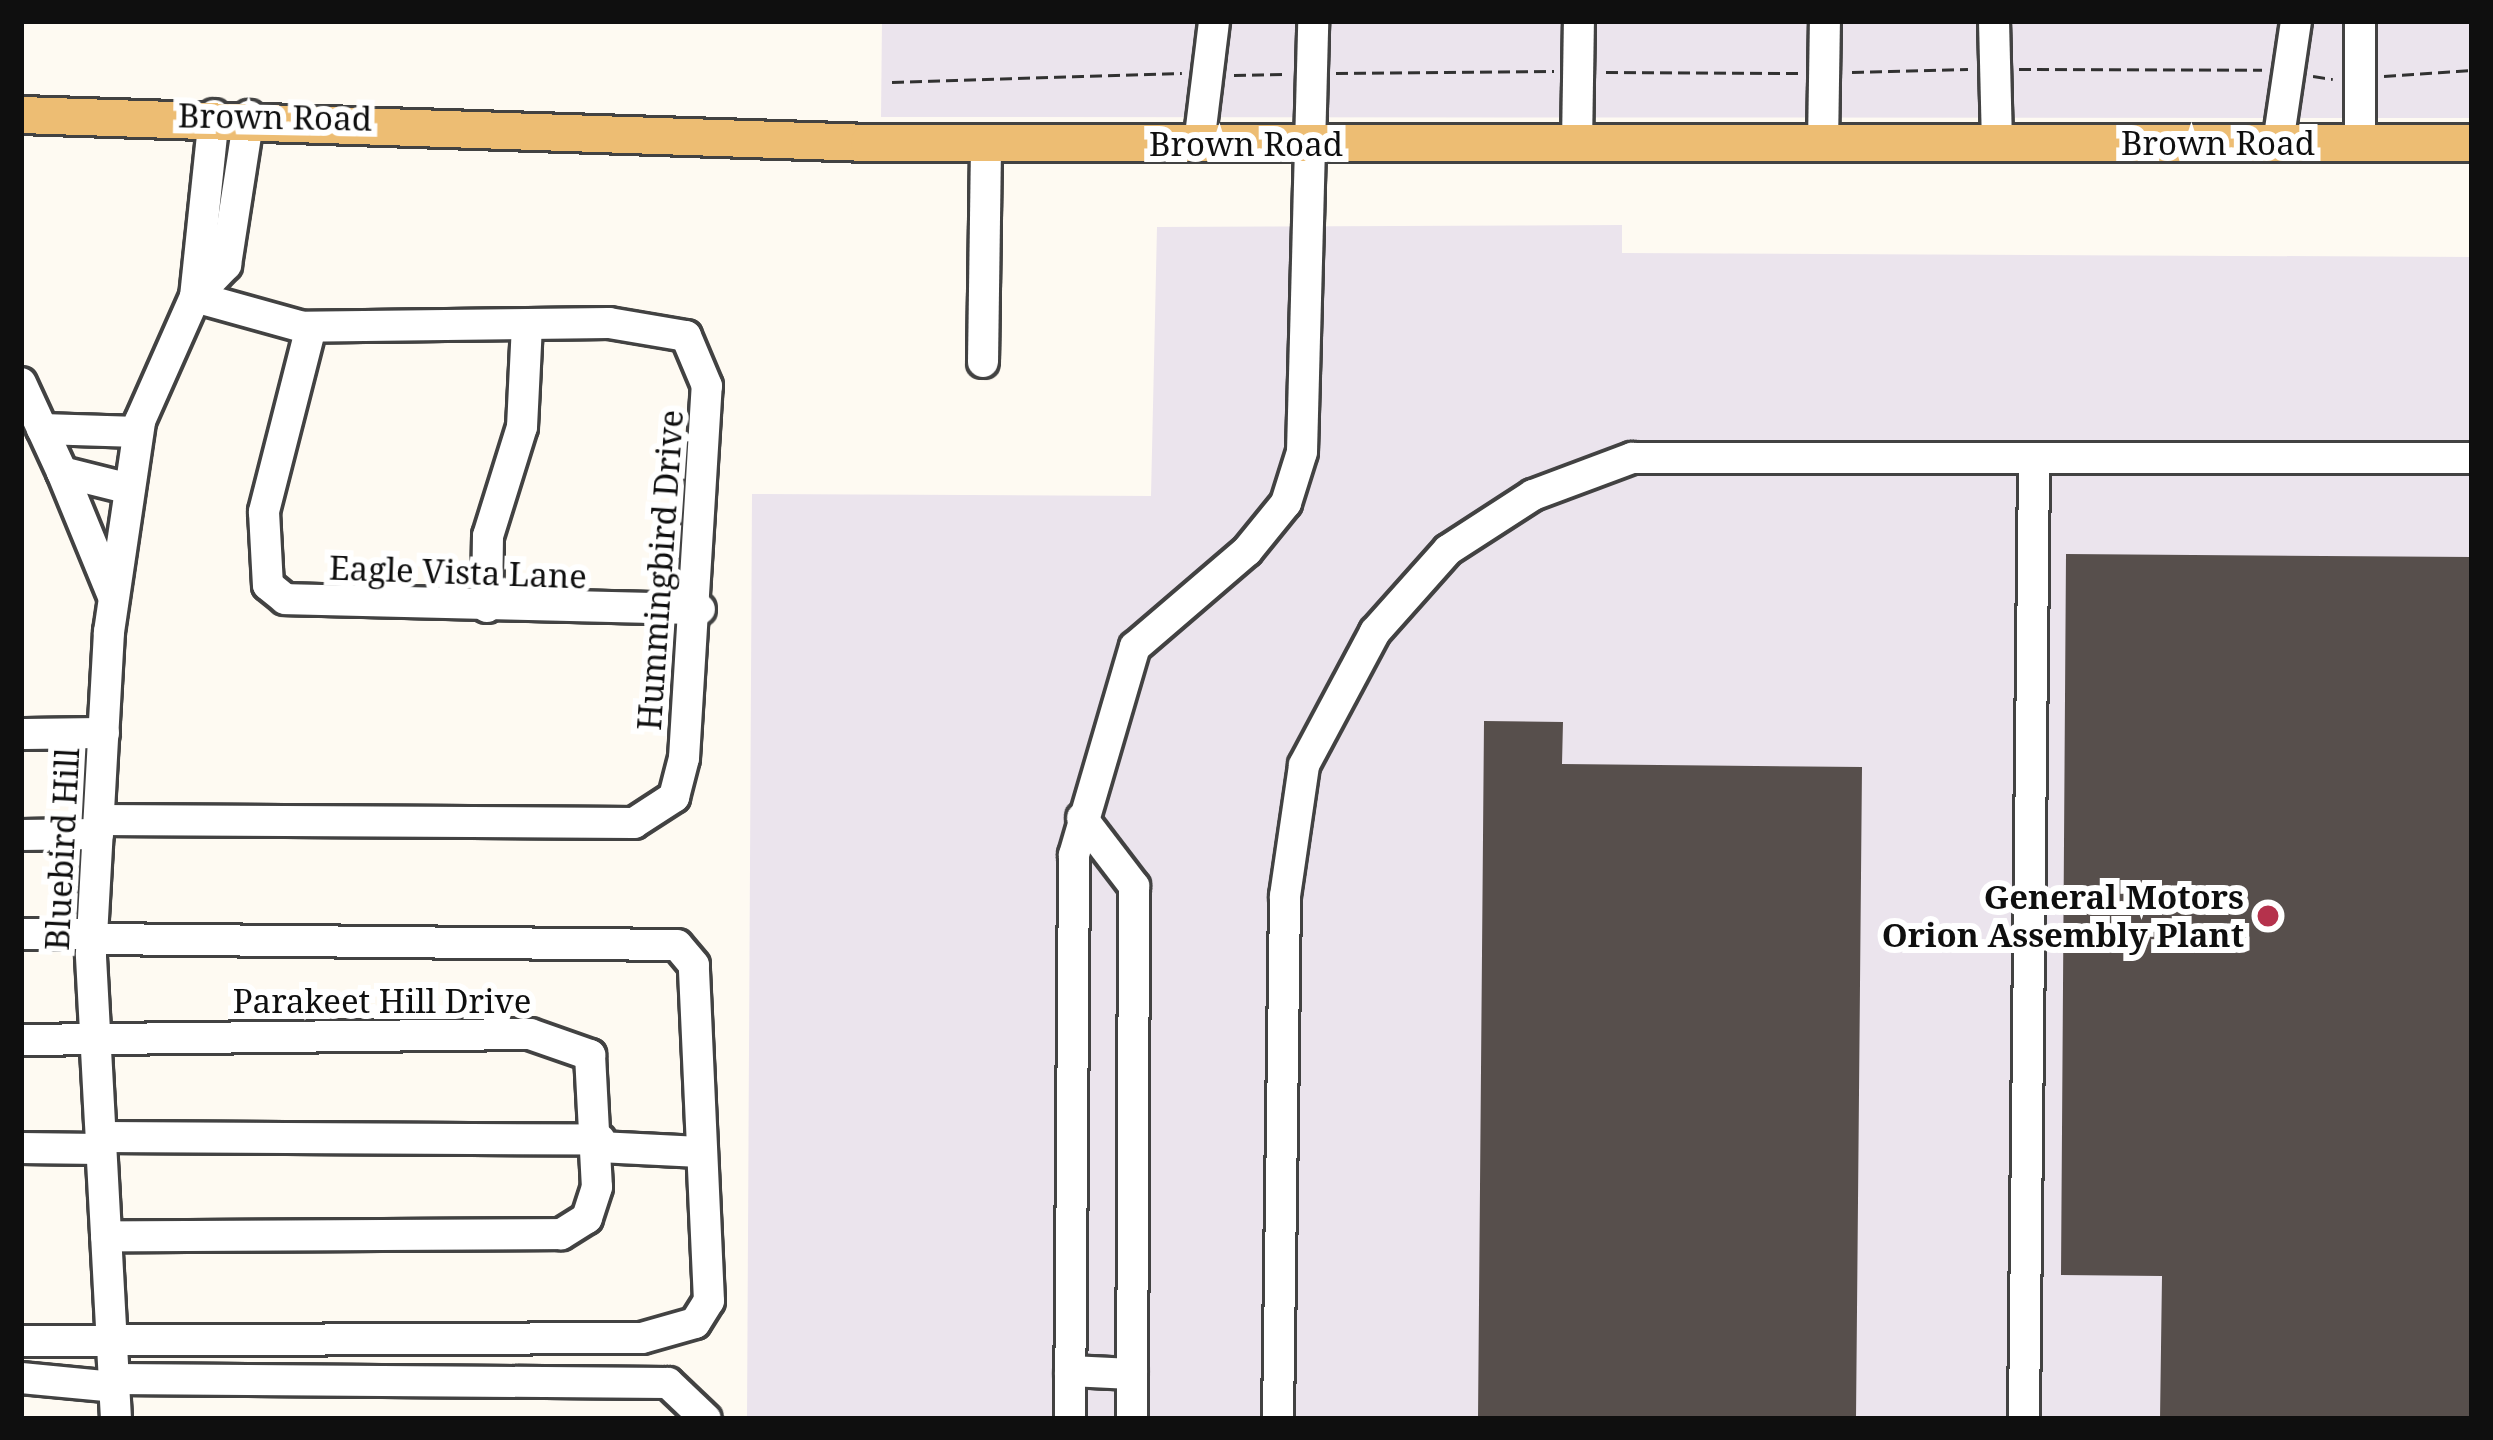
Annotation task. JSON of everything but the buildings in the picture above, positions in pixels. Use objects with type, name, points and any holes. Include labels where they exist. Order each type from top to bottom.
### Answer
[{"type":"main road","name":"Brown Road","points":[[21,115],[231,116],[986,144],[2472,143]]},
{"type":"street","points":[[1199,144],[1214,21]]},
{"type":"street","points":[[1070,1419],[1082,818],[1135,647],[1286,503],[1308,391],[1313,21]]},
{"type":"street","points":[[1576,144],[1579,21]]},
{"type":"street","points":[[1823,144],[1825,21]]},
{"type":"street","points":[[1994,21],[1997,144]]},
{"type":"street","points":[[2278,143],[2284,70],[2296,21]]},
{"type":"street","points":[[2360,21],[2360,143]]},
{"type":"street","name":"Bluebird Hill","points":[[116,1419],[91,937],[113,595],[138,432],[195,296],[226,265],[231,116]]},
{"type":"street","points":[[983,362],[986,144]]},
{"type":"street","name":"Hummingbird Drive","points":[[98,827],[658,817],[684,758],[700,609],[700,355],[686,335],[646,326],[311,328],[195,296]]},
{"type":"street","points":[[487,607],[488,536],[522,427],[527,325]]},
{"type":"street","name":"Eagle Vista Lane","points":[[311,328],[264,512],[268,584],[301,603],[700,609]]},
{"type":"street","points":[[21,383],[113,595]]},
{"type":"street","points":[[42,429],[138,432]]},
{"type":"street","points":[[1278,1419],[1285,896],[1304,765],[1375,632],[1448,550],[1533,495],[1632,458],[2472,458]]},
{"type":"street","points":[[2024,1419],[2034,459]]},
{"type":"street","points":[[62,472],[126,488]]},
{"type":"street","points":[[21,734],[104,733]]},
{"type":"street","points":[[1082,818],[1134,886],[1132,1419]]},
{"type":"street","points":[[21,835],[98,827]]},
{"type":"street","points":[[21,934],[677,945],[694,965],[709,1301],[679,1332],[21,1341]]},
{"type":"street","name":"Parakeet Hill Drive","points":[[21,1040],[566,1039],[590,1055],[600,1144],[586,1218],[561,1234],[106,1236]]},
{"type":"street","points":[[21,1148],[101,1143],[600,1144],[700,1152]]},
{"type":"street","points":[[1070,1371],[1132,1374]]},
{"type":"street","points":[[21,1378],[114,1383],[668,1383],[706,1419]]},
{"type":"path","points":[[892,82],[1058,68],[1205,74],[2284,70],[2360,78],[2472,70]]},
{"type":"shaded area","points":[[882,21],[2472,21],[2472,118],[881,117]]},
{"type":"shaded area","points":[[1622,225],[1622,253],[2472,257],[2472,1419],[747,1419],[752,494],[1151,496],[1157,227]]},
{"type":"place","name":"General Motors Orion Assembly Plant","points":[[2268,916]]}]
